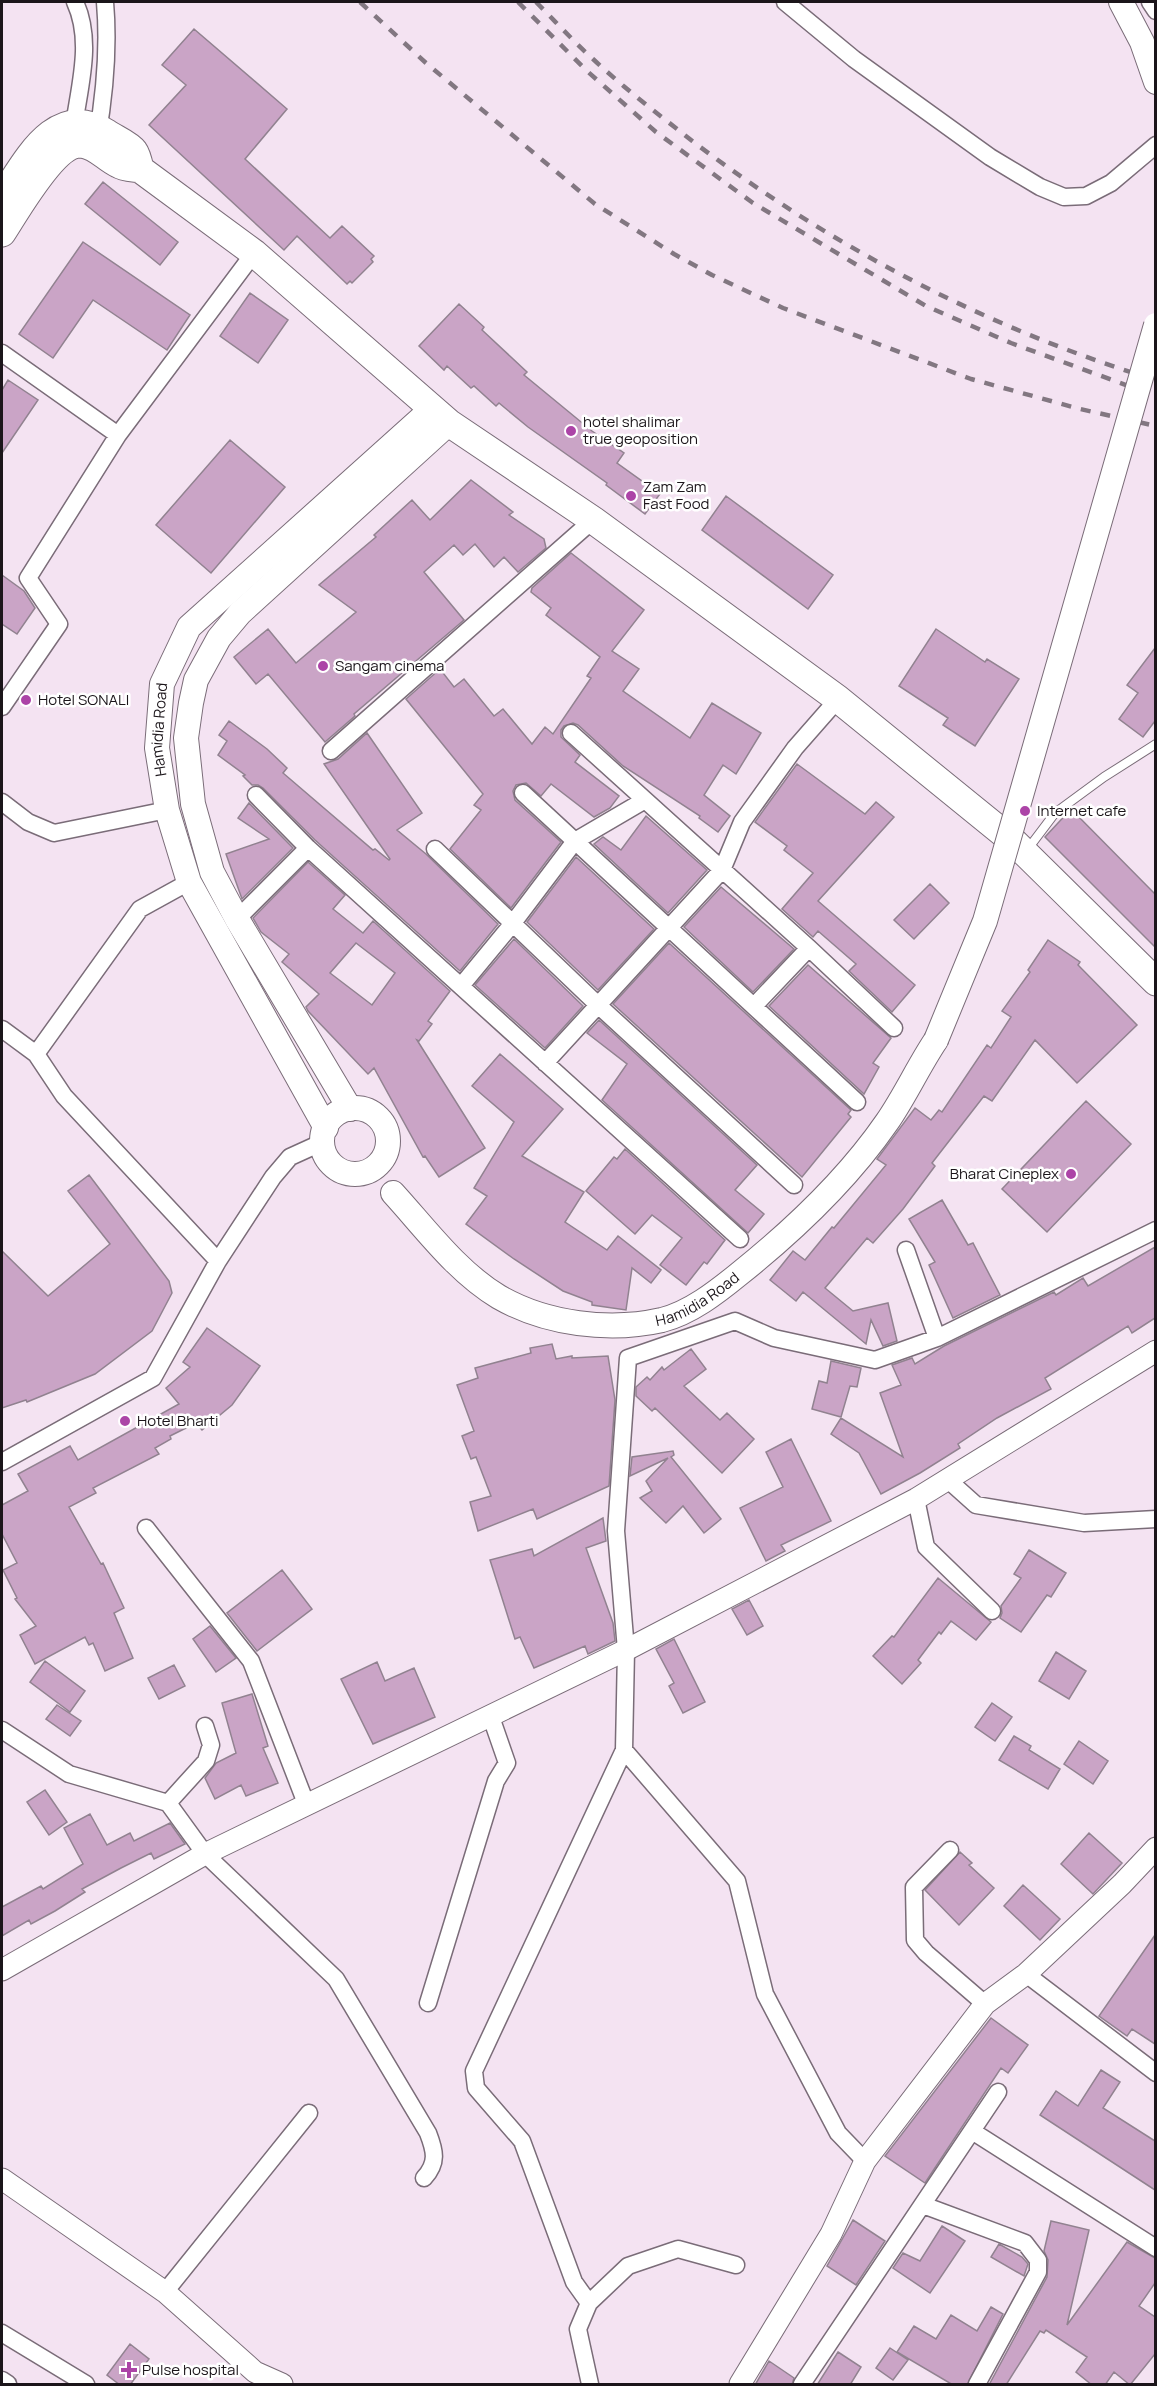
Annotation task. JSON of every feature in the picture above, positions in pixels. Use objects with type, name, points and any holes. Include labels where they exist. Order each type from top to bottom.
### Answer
[{"type":"main road","points":[[1121,2],[1142,42],[1155,82]]},
{"type":"main road","points":[[2,197],[35,148],[50,132],[63,125],[85,137],[118,165],[141,169],[254,252],[441,416],[592,520],[838,699],[1025,853],[1155,982]]},
{"type":"main road","points":[[2,232],[51,162],[85,137]]},
{"type":"main road","name":"Hamidia Road","points":[[393,1193],[466,1272],[500,1297],[542,1315],[584,1325],[626,1325],[663,1320],[715,1293],[781,1240],[854,1164],[887,1122],[936,1040],[985,921],[1155,325]]},
{"type":"main road","name":"Hamidia Road","points":[[324,1135],[189,882],[167,810],[157,748],[162,684],[189,627],[441,416]]},
{"type":"main road","name":"Hamidia Road","points":[[350,1109],[237,919],[212,872],[193,804],[186,738],[196,680],[219,638],[240,612],[441,416]]},
{"type":"main road","points":[[184,637],[212,651]]},
{"type":"main road","points":[[350,1109],[368,1111],[383,1124],[387,1133],[386,1154],[393,1193],[357,1174],[336,1168],[325,1153],[324,1135],[332,1119],[350,1109]]},
{"type":"main road","points":[[357,1174],[373,1169],[386,1154]]},
{"type":"street","points":[[75,2],[84,33],[85,137]]},
{"type":"street","points":[[85,137],[106,84],[108,50],[105,2]]},
{"type":"street","points":[[785,2],[854,58],[990,156],[1040,188],[1064,197],[1086,196],[1111,183],[1155,145]]},
{"type":"street","points":[[1150,2],[1155,11]]},
{"type":"street","points":[[2,707],[59,624],[28,578],[118,435],[254,252]]},
{"type":"street","points":[[2,353],[118,435]]},
{"type":"street","points":[[331,751],[592,520]]},
{"type":"street","points":[[545,1063],[722,870],[742,822],[795,748],[838,699]]},
{"type":"street","points":[[571,734],[809,948],[894,1028]]},
{"type":"street","points":[[523,793],[857,1102]]},
{"type":"street","points":[[256,795],[309,848],[740,1239]]},
{"type":"street","points":[[461,986],[513,923],[575,841],[645,800]]},
{"type":"street","points":[[2,802],[28,822],[54,833],[167,810]]},
{"type":"street","points":[[237,919],[309,848]]},
{"type":"street","points":[[435,849],[598,1005],[794,1185]]},
{"type":"street","points":[[36,1054],[140,909],[189,882]]},
{"type":"street","points":[[754,1006],[809,948]]},
{"type":"street","points":[[2,1029],[36,1054],[64,1096],[218,1261]]},
{"type":"street","points":[[2,1462],[153,1378],[218,1261],[273,1177],[290,1156],[324,1135]]},
{"type":"street","points":[[589,2303],[574,2282],[522,2141],[476,2088],[474,2071],[624,1750],[626,1650],[616,1531],[628,1358],[735,1321],[774,1338],[875,1360],[937,1338],[1155,1230]]},
{"type":"street","points":[[906,1250],[937,1338]]},
{"type":"street","points":[[2,1970],[205,1854],[626,1650],[916,1499],[1155,1351]]},
{"type":"street","points":[[947,1479],[976,1505],[1084,1523],[1155,1519]]},
{"type":"street","points":[[916,1499],[926,1547],[993,1611]]},
{"type":"street","points":[[146,1528],[251,1661],[306,1806]]},
{"type":"street","points":[[429,2003],[496,1781],[507,1763],[491,1717]]},
{"type":"street","points":[[168,1803],[206,1761],[211,1745],[205,1726]]},
{"type":"street","points":[[2,1730],[69,1774],[168,1803],[205,1854],[336,1979],[428,2133],[436,2154],[432,2170],[424,2178]]},
{"type":"street","points":[[624,1750],[736,1881],[765,1994],[838,2133],[865,2161]]},
{"type":"street","points":[[740,2385],[831,2234],[865,2161],[985,2004],[1026,1974],[1122,1884],[1155,1848]]},
{"type":"street","points":[[950,1850],[914,1887],[915,1940],[926,1953],[985,2004]]},
{"type":"street","points":[[1026,1974],[1155,2073]]},
{"type":"street","points":[[802,2385],[998,2092]]},
{"type":"street","points":[[165,2292],[309,2113]]},
{"type":"street","points":[[972,2131],[1155,2248]]},
{"type":"street","points":[[2,2179],[165,2292],[255,2372],[282,2385]]},
{"type":"street","points":[[923,2205],[1024,2243],[1038,2260],[1038,2272],[977,2385]]},
{"type":"street","points":[[591,2385],[578,2329],[589,2303],[628,2266],[678,2249],[736,2265]]},
{"type":"street","points":[[2,2333],[86,2385]]},
{"type":"street","points":[[2,2380],[8,2385]]},
{"type":"lane","points":[[1025,853],[1055,813],[1104,777],[1155,744]]},
{"type":"building","points":[[194,29],[287,109],[245,159],[330,238],[342,226],[374,256],[371,259],[373,262],[352,283],[350,281],[347,284],[297,236],[284,250],[149,125],[186,85],[162,65]]},
{"type":"building","points":[[103,182],[178,242],[160,265],[85,204]]},
{"type":"building","points":[[83,242],[190,315],[167,350],[93,300],[53,358],[19,334]]},
{"type":"building","points":[[250,293],[288,320],[258,363],[220,336]]},
{"type":"building","points":[[459,304],[484,327],[482,330],[527,372],[524,375],[592,431],[624,453],[617,463],[660,494],[645,514],[499,403],[496,406],[474,386],[471,388],[447,366],[444,370],[419,346]]},
{"type":"building","points":[[8,380],[38,400],[2,453],[2,390]]},
{"type":"building","points":[[230,440],[285,487],[211,573],[156,525]]},
{"type":"building","points":[[471,480],[513,512],[509,515],[544,539],[546,548],[518,572],[504,557],[494,567],[475,544],[463,555],[454,545],[424,572],[464,620],[354,714],[355,716],[325,742],[268,674],[256,684],[234,657],[268,629],[296,663],[356,612],[319,585],[376,537],[374,535],[412,500],[430,520]]},
{"type":"building","points":[[726,496],[833,575],[808,609],[702,530]]},
{"type":"building","points":[[571,553],[644,610],[612,651],[639,669],[623,691],[690,738],[712,703],[761,733],[736,774],[723,765],[704,795],[730,816],[718,832],[699,818],[700,816],[623,766],[578,725],[573,723],[564,726],[561,730],[561,737],[580,755],[575,762],[619,796],[610,808],[594,817],[551,784],[541,796],[526,783],[516,785],[513,791],[515,800],[561,842],[511,908],[450,849],[481,810],[474,805],[483,794],[406,699],[440,669],[454,687],[464,679],[494,716],[503,709],[532,744],[545,727],[553,734],[591,678],[587,676],[600,657],[546,615],[551,608],[531,592],[532,588]]},
{"type":"building","points":[[2,575],[24,591],[35,608],[17,634],[2,624]]},
{"type":"building","points":[[936,629],[985,662],[987,659],[1019,679],[975,746],[943,725],[948,718],[899,686]]},
{"type":"building","points":[[1155,648],[1155,721],[1143,737],[1119,719],[1138,693],[1127,685]]},
{"type":"building","points":[[229,721],[267,749],[287,768],[283,773],[373,850],[375,849],[389,860],[324,764],[338,759],[367,733],[422,813],[397,830],[426,854],[498,924],[460,971],[315,840],[263,788],[252,785],[243,776],[245,775],[218,755],[227,741],[219,735]]},
{"type":"building","points":[[797,764],[865,814],[876,802],[894,817],[818,901],[915,985],[892,1012],[849,971],[856,964],[818,931],[813,937],[782,909],[813,873],[784,850],[787,846],[755,822]]},
{"type":"building","points":[[249,803],[293,848],[242,899],[226,854],[269,839],[238,818]]},
{"type":"building","points":[[1071,809],[1155,894],[1155,947],[1045,837]]},
{"type":"building","points":[[646,816],[707,870],[668,913],[594,844],[603,837],[621,850]]},
{"type":"building","points":[[576,857],[654,929],[598,990],[527,922]]},
{"type":"building","points":[[308,862],[345,895],[333,909],[363,933],[373,921],[450,991],[428,1021],[432,1024],[419,1041],[417,1040],[485,1148],[439,1177],[425,1156],[423,1157],[374,1068],[368,1074],[308,1011],[306,1007],[319,994],[282,962],[289,954],[261,932],[253,918]],"holes":[[[356,943],[395,973],[372,1005],[330,973]]]},
{"type":"building","points":[[930,884],[949,903],[914,939],[894,920]]},
{"type":"building","points":[[721,887],[794,949],[753,992],[684,927]]},
{"type":"building","points":[[514,939],[583,1006],[545,1048],[475,985]]},
{"type":"building","points":[[1048,940],[1080,962],[1078,965],[1137,1025],[1077,1083],[1035,1040],[992,1101],[984,1096],[932,1163],[935,1166],[903,1209],[873,1243],[867,1238],[825,1288],[853,1311],[888,1303],[897,1341],[883,1346],[871,1320],[866,1344],[803,1292],[796,1301],[770,1280],[793,1251],[805,1260],[832,1227],[834,1228],[886,1165],[877,1159],[915,1108],[931,1120],[939,1110],[942,1112],[987,1045],[991,1048],[1011,1017],[1002,1011],[1030,972],[1028,970]]},
{"type":"building","points":[[669,943],[851,1110],[848,1114],[851,1117],[802,1177],[613,1004]]},
{"type":"building","points":[[808,965],[891,1038],[873,1063],[879,1067],[864,1094],[769,1006]]},
{"type":"building","points":[[599,1020],[757,1165],[735,1190],[764,1214],[748,1233],[602,1100],[627,1064],[587,1033]]},
{"type":"building","points":[[500,1054],[563,1109],[522,1156],[584,1192],[565,1222],[607,1250],[618,1236],[661,1270],[651,1283],[632,1268],[626,1310],[592,1305],[592,1302],[563,1291],[466,1224],[487,1196],[474,1188],[514,1122],[472,1086]]},
{"type":"building","points":[[1086,1101],[1131,1144],[1047,1232],[1002,1189]]},
{"type":"building","points":[[625,1149],[725,1240],[707,1264],[704,1262],[686,1285],[660,1265],[682,1238],[652,1215],[635,1234],[586,1191],[614,1157],[617,1159]]},
{"type":"building","points":[[89,1175],[169,1281],[172,1293],[152,1331],[95,1374],[27,1402],[26,1400],[2,1408],[2,1251],[48,1296],[110,1244],[68,1191]]},
{"type":"building","points":[[942,1200],[968,1245],[973,1243],[1000,1295],[953,1318],[929,1265],[935,1262],[909,1219]]},
{"type":"building","points":[[1155,1247],[1155,1318],[1132,1333],[1128,1326],[1045,1378],[1051,1389],[997,1418],[958,1444],[960,1448],[920,1473],[881,1494],[859,1453],[831,1434],[841,1418],[903,1457],[880,1393],[901,1385],[892,1365],[912,1358],[915,1364],[944,1346],[1054,1292],[1056,1295],[1083,1278],[1088,1286]]},
{"type":"building","points":[[207,1328],[260,1366],[232,1405],[202,1430],[196,1423],[170,1436],[171,1439],[155,1448],[159,1454],[93,1488],[96,1493],[69,1507],[101,1564],[103,1563],[124,1608],[114,1613],[133,1658],[105,1671],[93,1643],[89,1645],[85,1637],[35,1664],[20,1635],[36,1626],[15,1599],[17,1598],[3,1570],[17,1563],[2,1534],[2,1505],[28,1491],[18,1474],[70,1446],[78,1460],[179,1404],[166,1388],[190,1367],[183,1362]]},
{"type":"building","points":[[552,1344],[556,1359],[572,1356],[572,1358],[608,1356],[615,1400],[609,1486],[537,1519],[533,1509],[478,1531],[470,1502],[491,1496],[476,1457],[471,1459],[462,1436],[474,1431],[457,1385],[478,1378],[475,1368],[531,1353],[530,1348]]},
{"type":"building","points":[[691,1349],[706,1369],[684,1386],[720,1420],[727,1413],[754,1439],[722,1473],[655,1408],[652,1411],[636,1396],[636,1387],[647,1377],[650,1380],[662,1367],[664,1370]]},
{"type":"building","points":[[831,1361],[861,1368],[857,1387],[850,1386],[841,1417],[812,1409],[819,1381],[827,1383]]},
{"type":"building","points":[[791,1439],[831,1521],[781,1545],[785,1551],[766,1561],[740,1508],[783,1487],[766,1452]]},
{"type":"building","points":[[673,1451],[674,1455],[671,1457],[721,1519],[704,1533],[683,1506],[666,1523],[640,1498],[652,1491],[646,1481],[668,1458],[630,1476],[632,1457]]},
{"type":"building","points":[[603,1518],[606,1541],[586,1548],[613,1623],[615,1641],[588,1654],[585,1646],[534,1668],[520,1637],[515,1639],[490,1560],[532,1549],[534,1556]]},
{"type":"building","points":[[1029,1550],[1066,1573],[1051,1597],[1047,1595],[1021,1632],[1000,1618],[1001,1606],[1021,1578],[1014,1574]]},
{"type":"building","points":[[282,1570],[312,1609],[257,1651],[227,1613]]},
{"type":"building","points":[[938,1578],[991,1622],[976,1640],[951,1621],[941,1634],[939,1632],[918,1660],[921,1663],[902,1684],[873,1656],[892,1636],[894,1637]]},
{"type":"building","points":[[749,1600],[763,1626],[747,1635],[732,1609]]},
{"type":"building","points":[[210,1626],[236,1658],[216,1672],[193,1639]]},
{"type":"building","points":[[674,1639],[705,1702],[683,1713],[669,1686],[674,1683],[656,1649]]},
{"type":"building","points":[[1056,1652],[1086,1671],[1069,1699],[1039,1681]]},
{"type":"building","points":[[45,1661],[85,1691],[70,1712],[30,1682]]},
{"type":"building","points":[[377,1662],[385,1681],[414,1668],[435,1717],[373,1744],[341,1679]]},
{"type":"building","points":[[174,1665],[185,1686],[159,1699],[148,1678]]},
{"type":"building","points":[[252,1694],[268,1746],[263,1748],[278,1783],[246,1796],[241,1785],[215,1799],[205,1778],[216,1763],[236,1753],[222,1703]]},
{"type":"building","points":[[992,1703],[1012,1717],[995,1741],[975,1727]]},
{"type":"building","points":[[57,1705],[81,1721],[70,1736],[46,1719]]},
{"type":"building","points":[[1014,1736],[1031,1746],[1029,1750],[1060,1769],[1048,1789],[999,1760]]},
{"type":"building","points":[[1079,1741],[1108,1761],[1093,1784],[1064,1764]]},
{"type":"building","points":[[45,1790],[67,1822],[49,1835],[27,1802]]},
{"type":"building","points":[[90,1814],[107,1845],[130,1833],[134,1841],[170,1823],[185,1844],[154,1859],[151,1853],[121,1868],[82,1889],[85,1892],[55,1911],[31,1924],[29,1920],[2,1936],[2,1907],[41,1886],[43,1889],[83,1864],[64,1828]]},
{"type":"building","points":[[1089,1833],[1122,1863],[1093,1894],[1061,1864]]},
{"type":"building","points":[[960,1852],[972,1863],[969,1865],[994,1888],[959,1925],[925,1890]]},
{"type":"building","points":[[1023,1885],[1060,1919],[1040,1940],[1004,1906]]},
{"type":"building","points":[[1155,1935],[1155,2044],[1132,2029],[1127,2036],[1099,2016]]},
{"type":"building","points":[[991,2018],[1028,2045],[1008,2073],[1001,2068],[925,2183],[885,2156]]},
{"type":"building","points":[[1101,2070],[1120,2082],[1103,2108],[1155,2141],[1155,2190],[1040,2115],[1056,2091],[1078,2106]]},
{"type":"building","points":[[853,2220],[885,2241],[856,2285],[827,2266]]},
{"type":"building","points":[[1051,2221],[1089,2230],[1067,2325],[1127,2242],[1155,2258],[1155,2283],[1139,2306],[1155,2317],[1155,2354],[1130,2385],[1114,2372],[1105,2385],[1092,2385],[1076,2372],[1087,2357],[1046,2330],[1044,2333],[1040,2331],[1006,2385],[989,2385],[1047,2277],[1048,2260],[1044,2251]]},
{"type":"building","points":[[942,2226],[965,2241],[930,2293],[893,2268],[903,2253],[920,2261]]},
{"type":"building","points":[[999,2244],[1022,2257],[1028,2264],[1024,2276],[991,2257]]},
{"type":"building","points":[[991,2307],[1003,2314],[967,2385],[953,2385],[897,2352],[914,2326],[936,2339],[951,2315],[977,2331]]},
{"type":"building","points":[[130,2344],[149,2359],[130,2385],[120,2385],[107,2375]]},
{"type":"building","points":[[890,2348],[908,2360],[893,2380],[876,2368]]},
{"type":"building","points":[[838,2352],[861,2367],[850,2385],[817,2385]]},
{"type":"building","points":[[769,2361],[794,2378],[792,2385],[755,2385]]},
{"type":"railway","points":[[360,2],[426,63],[595,204],[712,275],[783,308],[971,379],[1080,409],[1156,426]]},
{"type":"railway","points":[[518,2],[587,71],[656,132],[753,203],[926,306],[1011,343],[1156,396]]},
{"type":"railway","points":[[536,2],[586,52],[641,101],[744,179],[799,215],[913,281],[972,310],[1032,336],[1156,380]]},
{"type":"place","name":"hotel shalimar true geoposition","points":[[571,431]]},
{"type":"place","name":"Zam Zam Fast Food","points":[[631,496]]},
{"type":"place","name":"Sangam cinema","points":[[323,666]]},
{"type":"place","name":"Hotel SONALI","points":[[26,700]]},
{"type":"place","name":"Internet cafe","points":[[1025,811]]},
{"type":"place","name":"Bharat Cineplex","points":[[1071,1174]]},
{"type":"place","name":"Hotel Bharti","points":[[125,1421]]},
{"type":"place","name":"Pulse hospital","points":[[129,2370]]}]
